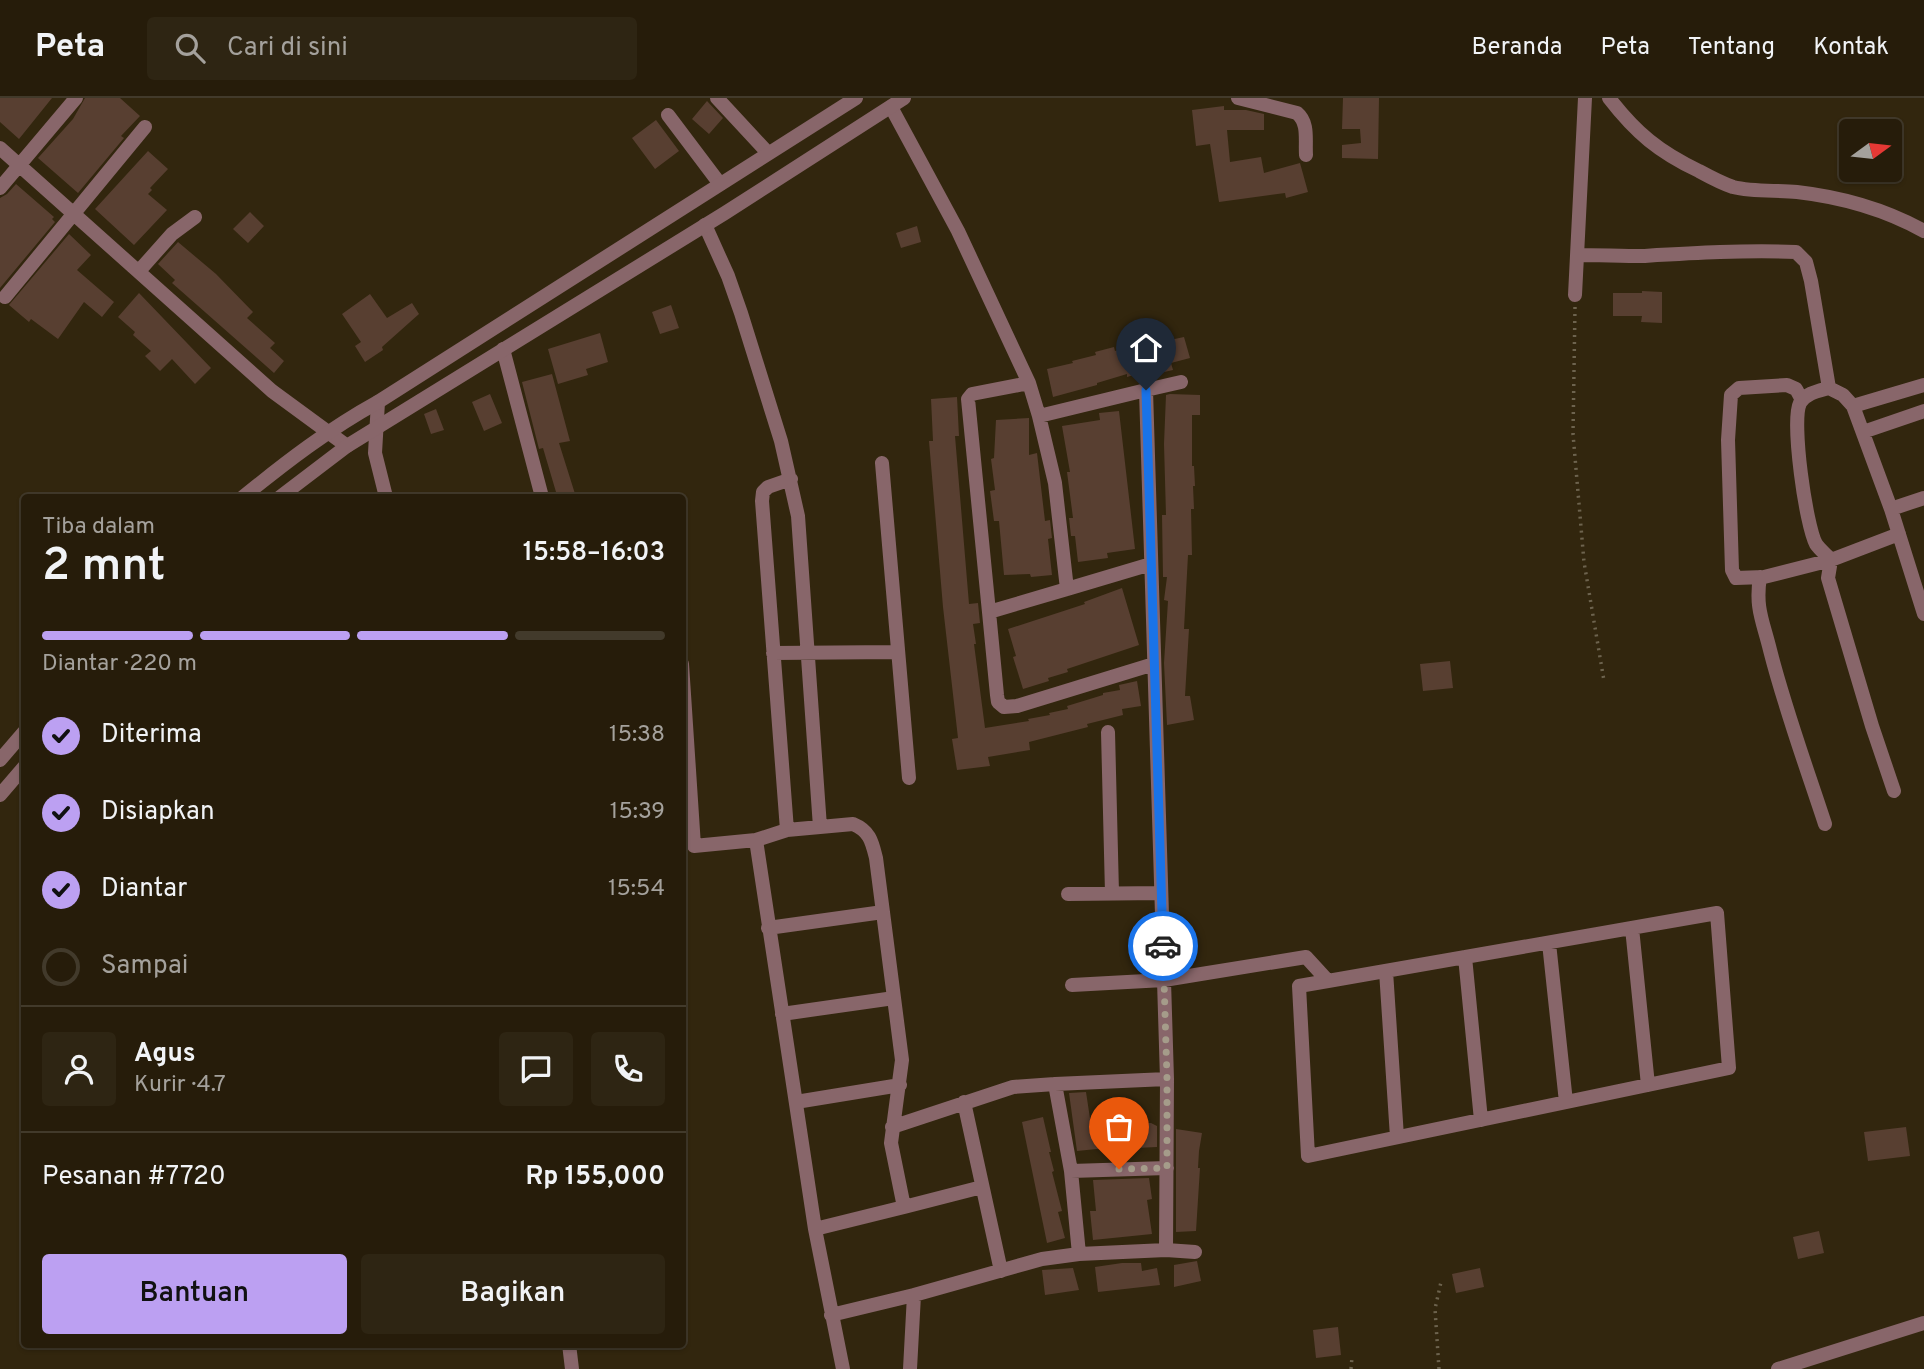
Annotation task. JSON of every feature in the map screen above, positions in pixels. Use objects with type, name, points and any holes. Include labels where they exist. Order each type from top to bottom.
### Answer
[{"type":"street","points":[[0,188],[76,98]]},
{"type":"street","points":[[718,98],[768,153]]},
{"type":"street","points":[[247,494],[328,432],[856,98]]},
{"type":"street","points":[[283,494],[347,446],[705,225],[904,98]]},
{"type":"street","points":[[1238,98],[1297,113],[1302,117],[1305,123],[1306,155]]},
{"type":"street","points":[[1575,295],[1585,98]]},
{"type":"street","points":[[1609,98],[1629,124],[1660,150],[1724,183],[1742,189],[1801,192],[1839,200],[1902,219],[1924,231]]},
{"type":"street","points":[[891,107],[958,231],[1029,383],[1055,483],[1067,589]]},
{"type":"street","points":[[668,115],[720,184]]},
{"type":"street","points":[[5,298],[145,127]]},
{"type":"street","points":[[0,148],[272,391],[347,446]]},
{"type":"street","points":[[139,271],[172,234],[195,217]]},
{"type":"street","points":[[705,225],[741,313],[791,479],[798,516],[820,827]]},
{"type":"street","points":[[1577,255],[1796,252],[1806,262],[1811,281],[1829,388]]},
{"type":"street","points":[[503,349],[541,494]]},
{"type":"street","points":[[1039,416],[1181,382]]},
{"type":"street","points":[[1029,383],[972,394],[968,399],[998,702],[1004,707],[1017,705],[1154,664]]},
{"type":"street","points":[[1802,400],[1796,389],[1787,384],[1739,388],[1731,395],[1728,440],[1732,570],[1736,578],[1760,577],[1831,560],[1899,534]]},
{"type":"street","points":[[1853,406],[1924,385]]},
{"type":"street","points":[[1831,560],[1816,544],[1807,508],[1797,439],[1799,406],[1802,400],[1809,394],[1829,388],[1843,395],[1853,406],[1891,509],[1924,614]]},
{"type":"street","points":[[1146,390],[1167,1079],[1166,1250]]},
{"type":"street","points":[[378,402],[375,453],[385,494]]},
{"type":"street","points":[[1863,432],[1924,411]]},
{"type":"street","points":[[882,463],[909,779]]},
{"type":"street","points":[[787,830],[762,501],[763,492],[768,487],[791,479]]},
{"type":"street","points":[[1891,509],[1924,498]]},
{"type":"street","points":[[1831,560],[1828,578],[1894,791]]},
{"type":"street","points":[[989,612],[1151,564]]},
{"type":"street","points":[[1760,577],[1756,594],[1762,624],[1776,677],[1825,824]]},
{"type":"street","points":[[773,653],[897,652]]},
{"type":"street","points":[[686,724],[694,846],[755,840],[787,830],[853,824],[863,828],[870,837],[876,858],[902,1060],[892,1127],[893,1156],[904,1207]]},
{"type":"street","points":[[1108,732],[1112,893]]},
{"type":"street","points":[[0,760],[21,736]]},
{"type":"street","points":[[0,795],[21,771]]},
{"type":"street","points":[[755,840],[815,1229],[843,1369]]},
{"type":"street","points":[[1068,894],[1161,893]]},
{"type":"street","points":[[768,928],[883,912]]},
{"type":"street","points":[[1717,913],[1729,1068],[1308,1156],[1298,986],[1549,943],[1717,913]]},
{"type":"street","points":[[1632,928],[1648,1085]]},
{"type":"street","points":[[1549,943],[1566,1102]]},
{"type":"street","points":[[1072,985],[1164,980],[1306,957],[1328,981]]},
{"type":"street","points":[[1465,957],[1481,1120]]},
{"type":"street","points":[[1386,971],[1397,1137]]},
{"type":"street","points":[[782,1014],[894,998]]},
{"type":"street","points":[[892,1127],[1013,1087],[1167,1079]]},
{"type":"street","points":[[1055,1084],[1071,1171],[1079,1254]]},
{"type":"street","points":[[796,1102],[900,1085]]},
{"type":"street","points":[[964,1102],[1001,1271]]},
{"type":"street","points":[[1071,1171],[1167,1168]]},
{"type":"street","points":[[815,1229],[982,1187]]},
{"type":"street","points":[[831,1315],[1042,1259],[1079,1254],[1166,1250],[1195,1252]]},
{"type":"street","points":[[910,1369],[914,1294]]},
{"type":"street","points":[[1778,1369],[1924,1323]]},
{"type":"street","points":[[569,1348],[572,1369]]},
{"type":"path","points":[[1575,295],[1573,434],[1584,562],[1604,681]]},
{"type":"path","points":[[1438,1369],[1436,1309],[1441,1282]]},
{"type":"path","points":[[1351,1369],[1352,1357]]},
{"type":"building","points":[[0,98],[52,98],[19,139],[0,122]]},
{"type":"building","points":[[85,98],[120,98],[140,116],[121,136],[124,138],[78,193],[38,158],[73,119]]},
{"type":"building","points":[[1343,98],[1379,98],[1378,159],[1342,158],[1342,145],[1361,143],[1360,129],[1342,129]]},
{"type":"building","points":[[707,101],[723,118],[709,134],[692,119]]},
{"type":"building","points":[[1224,106],[1224,110],[1246,110],[1264,114],[1264,130],[1227,130],[1230,162],[1261,157],[1264,173],[1300,163],[1308,192],[1286,198],[1285,193],[1219,202],[1210,144],[1196,146],[1192,110]]},
{"type":"building","points":[[656,120],[679,151],[655,169],[632,138]]},
{"type":"building","points":[[148,151],[168,169],[150,188],[152,190],[148,194],[167,210],[134,245],[95,209]]},
{"type":"building","points":[[16,184],[54,217],[52,219],[55,222],[0,288],[0,198]]},
{"type":"building","points":[[250,212],[264,226],[248,243],[233,229]]},
{"type":"building","points":[[917,226],[921,242],[901,248],[896,233]]},
{"type":"building","points":[[69,234],[91,255],[77,270],[114,302],[102,317],[84,302],[58,339],[31,319],[29,322],[9,305]]},
{"type":"building","points":[[178,242],[216,274],[253,312],[247,318],[275,343],[270,348],[284,361],[274,373],[172,283],[175,280],[158,264]]},
{"type":"building","points":[[1662,292],[1662,323],[1641,322],[1642,316],[1613,316],[1613,293]]},
{"type":"building","points":[[139,293],[211,368],[195,384],[172,359],[160,371],[145,356],[151,351],[118,317]]},
{"type":"building","points":[[370,294],[387,318],[412,303],[419,314],[382,347],[383,350],[365,362],[355,346],[361,342],[342,314]]},
{"type":"building","points":[[671,305],[679,328],[660,334],[652,312]]},
{"type":"building","points":[[600,333],[608,362],[586,369],[588,375],[558,384],[548,349]]},
{"type":"building","points":[[1184,337],[1190,358],[1171,363],[1173,370],[1151,375],[1150,370],[1127,377],[1127,374],[1053,397],[1047,369],[1073,363],[1072,361],[1096,355],[1095,352],[1114,347],[1115,351],[1136,344],[1137,347]]},
{"type":"building","points":[[552,374],[570,441],[559,443],[575,494],[556,492],[543,448],[539,449],[522,382]]},
{"type":"building","points":[[490,394],[502,423],[484,431],[472,402]]},
{"type":"building","points":[[1166,395],[1200,395],[1200,415],[1192,415],[1192,466],[1195,486],[1194,509],[1191,509],[1192,555],[1188,555],[1184,629],[1189,629],[1185,696],[1190,696],[1194,720],[1167,725],[1164,663],[1168,601],[1164,600],[1167,577],[1163,577],[1162,515],[1166,515],[1164,444]]},
{"type":"building","points":[[957,397],[959,436],[955,436],[969,604],[978,603],[980,623],[973,624],[974,644],[985,728],[1050,715],[1049,713],[1068,709],[1067,706],[1103,693],[1120,690],[1119,685],[1137,681],[1141,706],[1122,709],[1123,715],[1087,724],[1088,727],[1029,742],[1030,750],[988,757],[990,766],[957,770],[952,739],[958,738],[943,607],[929,441],[933,441],[931,399]]},
{"type":"building","points":[[436,409],[444,430],[431,434],[424,414]]},
{"type":"building","points":[[1119,411],[1135,549],[1107,553],[1108,558],[1078,562],[1075,536],[1071,536],[1069,518],[1073,518],[1067,472],[1070,472],[1062,426],[1100,420],[1099,413]]},
{"type":"building","points":[[1029,418],[1029,455],[1037,453],[1045,521],[1050,520],[1052,538],[1048,539],[1052,575],[1031,577],[1030,574],[1004,575],[999,521],[994,521],[990,491],[995,490],[991,459],[994,458],[996,420]]},
{"type":"building","points":[[1122,588],[1139,645],[1067,669],[1068,672],[1048,678],[1049,681],[1023,689],[1008,629],[1085,604],[1084,602]]},
{"type":"building","points":[[1450,661],[1453,688],[1423,691],[1420,664]]},
{"type":"building","points":[[1086,1092],[1091,1125],[1151,1123],[1157,1126],[1157,1147],[1136,1148],[1136,1145],[1077,1151],[1069,1093]]},
{"type":"building","points":[[1043,1117],[1062,1211],[1058,1212],[1065,1238],[1047,1243],[1022,1122]]},
{"type":"building","points":[[1906,1127],[1910,1156],[1868,1161],[1864,1132]]},
{"type":"building","points":[[1176,1129],[1202,1133],[1196,1231],[1176,1232]]},
{"type":"building","points":[[1149,1178],[1152,1199],[1147,1200],[1152,1234],[1093,1240],[1090,1211],[1096,1211],[1093,1180]]},
{"type":"building","points":[[1819,1231],[1824,1253],[1798,1259],[1793,1237]]},
{"type":"building","points":[[1197,1261],[1201,1281],[1174,1287],[1174,1265]]},
{"type":"building","points":[[1141,1263],[1142,1271],[1157,1268],[1160,1285],[1098,1292],[1095,1267]]},
{"type":"building","points":[[1073,1268],[1079,1290],[1045,1295],[1042,1270]]},
{"type":"building","points":[[1480,1268],[1484,1287],[1456,1293],[1452,1274]]},
{"type":"building","points":[[1338,1327],[1341,1355],[1316,1358],[1313,1330]]},
{"type":"way so far","points":[[1119,1169],[1167,1168],[1163,946]]},
{"type":"route","points":[[1146,390],[1163,946]]}]
